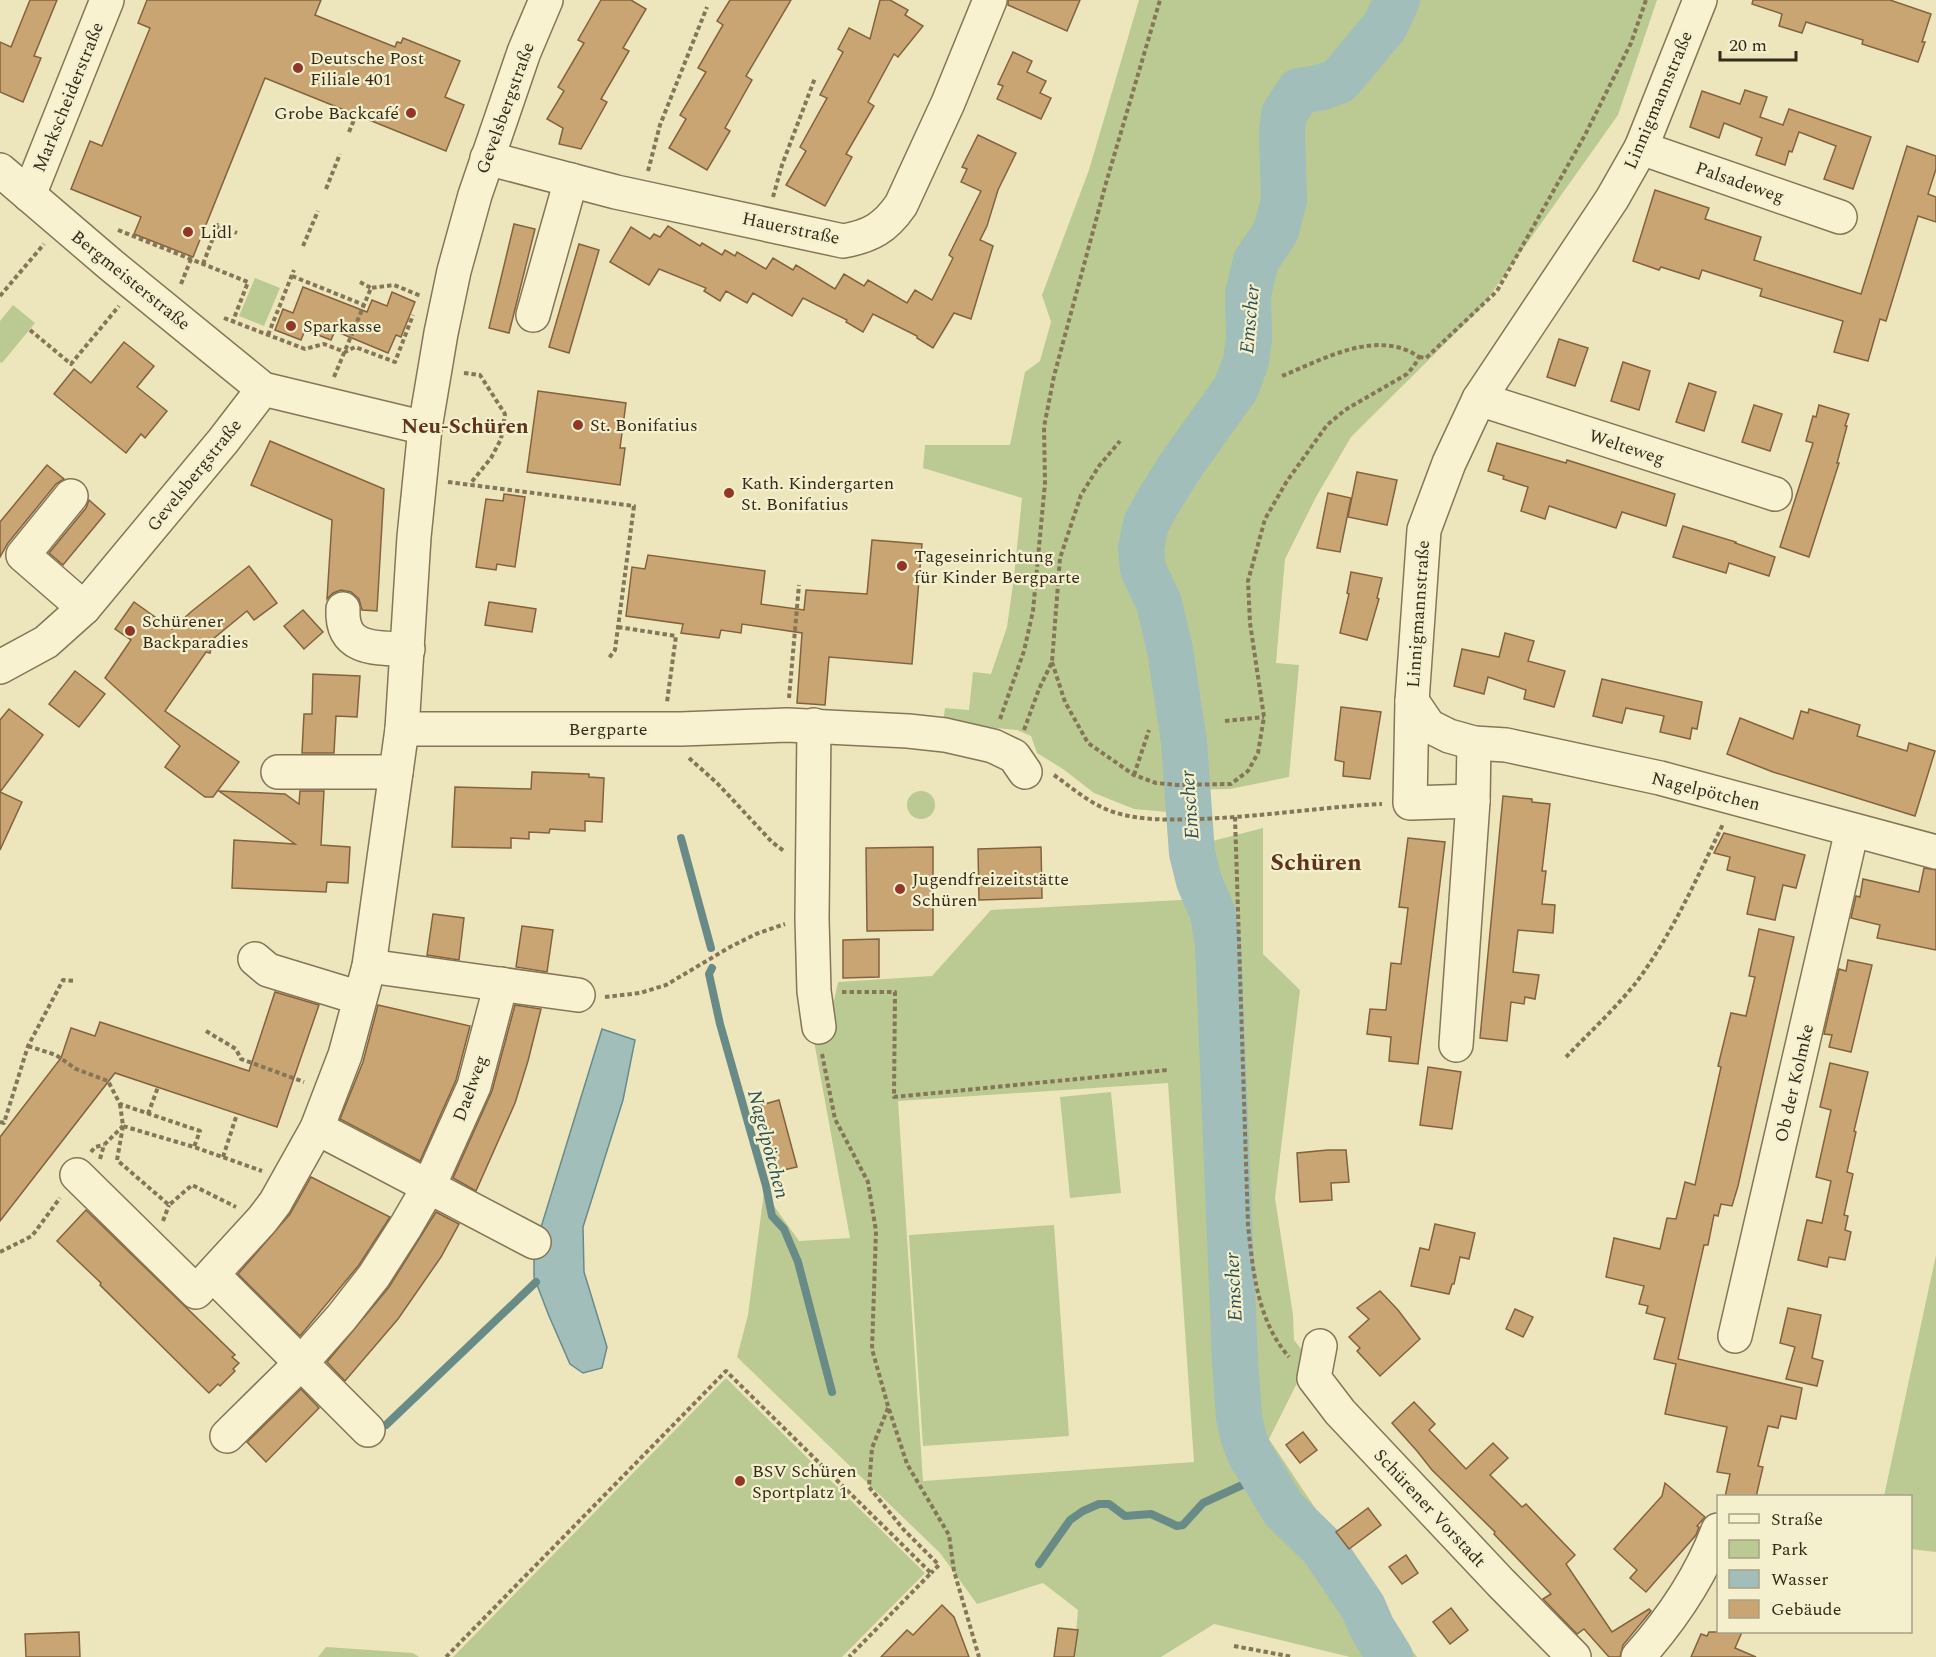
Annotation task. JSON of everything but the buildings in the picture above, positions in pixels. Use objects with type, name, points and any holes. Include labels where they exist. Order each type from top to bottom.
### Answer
[{"type":"street","name":"Markscheiderstraße","points":[[29,195],[107,0]]},
{"type":"street","name":"Gevelsbergstraße","points":[[396,772],[402,729],[414,537],[425,428],[454,271],[487,158],[524,52],[546,0]]},
{"type":"street","name":"Hauerstraße","points":[[487,158],[641,198],[843,241],[864,237],[891,220],[901,205],[948,103],[990,0]]},
{"type":"street","name":"Linnigmannstraße","points":[[1474,744],[1428,726],[1412,701],[1424,530],[1449,463],[1479,399],[1612,199],[1641,148],[1700,0]]},
{"type":"street","name":"Palsadeweg","points":[[1641,148],[1840,217]]},
{"type":"street","name":"Bergmeisterstraße","points":[[0,170],[62,224],[263,389]]},
{"type":"street","points":[[533,315],[571,180]]},
{"type":"street","name":"Gevelsbergstraße","points":[[0,667],[46,642],[84,608],[223,441],[263,389]]},
{"type":"street","points":[[263,389],[425,428]]},
{"type":"street","name":"Welteweg","points":[[1479,399],[1775,494]]},
{"type":"street","points":[[71,496],[23,555],[84,608]]},
{"type":"street","points":[[343,609],[346,628],[354,641],[367,647],[408,649]]},
{"type":"street","points":[[1412,701],[1410,803],[1473,801]]},
{"type":"street","name":"Bergparte","points":[[402,729],[681,729],[801,725],[945,735],[1014,752]]},
{"type":"street","points":[[801,725],[814,866],[812,919],[814,991],[819,1027]]},
{"type":"street","points":[[1456,1046],[1473,801],[1474,744]]},
{"type":"street","name":"Nagelpötchen","points":[[1474,744],[1506,745],[1660,778],[1936,852]]},
{"type":"street","points":[[77,1175],[196,1292],[275,1203],[317,1128],[345,1055],[369,966],[396,772],[278,772]]},
{"type":"street","name":"Ob der Kolmke","points":[[1736,1336],[1852,830]]},
{"type":"street","points":[[255,959],[268,970],[360,998]]},
{"type":"street","points":[[369,966],[578,995]]},
{"type":"street","name":"Daelweg","points":[[226,1436],[302,1362],[374,1276],[428,1188],[474,1086],[501,984]]},
{"type":"street","points":[[317,1128],[534,1242]]},
{"type":"street","points":[[213,1275],[368,1430]]},
{"type":"street","name":"Schürener Vorstadt","points":[[1317,1362],[1340,1412],[1500,1583],[1574,1657]]},
{"type":"street","points":[[1638,1657],[1670,1619],[1698,1577],[1717,1534]]},
{"type":"path","points":[[1014,752],[1024,651],[1033,611],[1045,483],[1044,427],[1054,376],[1106,183],[1160,0]]},
{"type":"path","points":[[1282,376],[1362,346],[1394,346],[1426,358],[1497,291],[1591,125],[1631,43],[1646,0]]},
{"type":"path","points":[[641,198],[660,125],[707,7]]},
{"type":"path","points":[[765,223],[782,165],[815,78]]},
{"type":"path","points":[[349,132],[356,115]]},
{"type":"path","points":[[326,189],[340,154]]},
{"type":"path","points":[[303,246],[318,211]]},
{"type":"path","points":[[0,296],[62,224]]},
{"type":"path","points":[[203,264],[218,225],[237,233]]},
{"type":"path","points":[[115,229],[248,282],[233,321]]},
{"type":"path","points":[[180,287],[191,259]]},
{"type":"path","points":[[268,335],[294,270]]},
{"type":"path","points":[[292,276],[364,305]]},
{"type":"path","points":[[183,323],[207,311],[305,349],[324,344],[345,352],[355,347],[395,362],[422,296],[394,285],[371,288],[360,282]]},
{"type":"path","points":[[30,330],[71,364],[136,285]]},
{"type":"path","points":[[337,371],[371,288]]},
{"type":"path","points":[[1052,662],[1065,702],[1088,743],[1134,775],[1156,783],[1177,785],[1231,784],[1248,771],[1258,753],[1264,717],[1250,623],[1248,581],[1265,519],[1287,481],[1327,425],[1345,410],[1407,374],[1419,357]]},
{"type":"path","points":[[458,372],[480,375],[505,414],[501,439],[491,458],[470,484]]},
{"type":"path","points":[[1014,752],[1052,662],[1060,558],[1081,495],[1099,466],[1120,441]]},
{"type":"path","points":[[420,479],[634,506],[615,650],[609,658]]},
{"type":"path","points":[[799,585],[801,725]]},
{"type":"path","points":[[618,627],[676,636],[670,681]]},
{"type":"path","points":[[1225,721],[1264,717]]},
{"type":"path","points":[[681,729],[682,748],[688,757],[717,783],[772,842],[799,864],[814,866]]},
{"type":"path","points":[[1134,775],[1149,730]]},
{"type":"path","points":[[1014,752],[1037,762],[1079,793],[1108,810],[1143,818],[1228,818],[1410,803]]},
{"type":"path","points":[[1566,1057],[1636,983],[1657,952],[1682,910],[1735,799]]},
{"type":"path","points":[[1235,817],[1248,1224],[1254,1272],[1262,1306],[1277,1343],[1299,1368],[1317,1362]]},
{"type":"path","points":[[578,995],[605,998],[640,993],[666,985],[756,934],[792,921],[812,919]]},
{"type":"path","points":[[0,1122],[4,1123],[28,1047],[63,980],[76,981]]},
{"type":"path","points":[[814,991],[895,992],[894,1097],[1168,1070]]},
{"type":"path","points":[[819,1027],[822,1055],[835,1119],[868,1182],[876,1231],[872,1349],[888,1408],[907,1464],[949,1535],[954,1571],[979,1657]]},
{"type":"path","points":[[206,1031],[236,1049],[241,1059],[331,1091]]},
{"type":"path","points":[[28,1047],[56,1055],[76,1070],[108,1081],[120,1104],[123,1126],[117,1160],[169,1205],[192,1185],[262,1220]]},
{"type":"path","points":[[148,1114],[158,1087]]},
{"type":"path","points":[[120,1104],[200,1131],[194,1147]]},
{"type":"path","points":[[223,1157],[237,1114]]},
{"type":"path","points":[[104,1146],[123,1126]]},
{"type":"path","points":[[123,1126],[194,1147],[288,1180]]},
{"type":"path","points":[[0,1252],[32,1236],[77,1175]]},
{"type":"path","points":[[446,1657],[726,1371],[932,1573]]},
{"type":"path","points":[[849,1657],[939,1565],[904,1530],[868,1487],[872,1448],[888,1408]]},
{"type":"path","points":[[1234,1646],[1293,1657]]},
{"type":"green space","points":[[1139,0],[1657,0],[1618,115],[1481,308],[1351,437],[1316,497],[1285,559],[1276,663],[1299,665],[1289,777],[1230,789],[1179,790],[1179,813],[1134,809],[1094,793],[1063,769],[1037,753],[1031,736],[1017,730],[943,723],[945,708],[969,710],[973,672],[991,674],[1007,627],[1022,498],[923,468],[925,445],[1010,445],[1025,372],[1040,361],[1051,322],[1042,295],[1089,170]]},
{"type":"green space","points":[[255,278],[280,288],[264,326],[239,316]]},
{"type":"green space","points":[[13,305],[35,323],[2,363],[0,362],[0,321]]},
{"type":"green space","points":[[921,791],[931,795],[935,805],[931,815],[921,819],[911,815],[907,805],[911,795]]},
{"type":"green space","points":[[1263,828],[1263,954],[1300,990],[1275,1198],[1293,1315],[1294,1340],[1309,1359],[1269,1439],[1417,1657],[1350,1657],[1214,1624],[1161,1657],[1074,1657],[1078,1610],[1043,1583],[977,1604],[940,1553],[737,1357],[748,1315],[764,1192],[799,1241],[850,1238],[810,1019],[833,1005],[838,982],[932,976],[991,910],[1199,899],[1185,848]],"holes":[[[1168,1083],[1194,1462],[923,1481],[898,1101]]]},
{"type":"green space","points":[[1111,1092],[1121,1193],[1070,1198],[1060,1097]]},
{"type":"green space","points":[[1054,1225],[1069,1436],[923,1446],[909,1235]]},
{"type":"green space","points":[[1936,1255],[1936,1552],[1912,1549],[1912,1495],[1884,1495]]},
{"type":"green space","name":"BSV Schüren Sportplatz 1","points":[[726,1378],[925,1573],[842,1657],[453,1657]]},
{"type":"green space","points":[[326,1647],[413,1653],[419,1657],[318,1657]]},
{"type":"water","points":[[602,1029],[635,1040],[623,1100],[583,1227],[584,1272],[607,1347],[602,1368],[583,1373],[570,1364],[549,1316],[534,1277],[534,1250]]},
{"type":"waterway","name":"Emscher","points":[[1390,1657],[1372,1628],[1363,1607],[1323,1548],[1284,1510],[1250,1454],[1239,1417],[1218,945],[1213,914],[1199,881],[1192,853],[1184,742],[1170,650],[1159,603],[1143,569],[1141,548],[1146,524],[1156,505],[1181,465],[1236,388],[1246,361],[1249,338],[1248,294],[1256,261],[1276,231],[1284,200],[1282,132],[1284,114],[1299,91],[1319,88],[1339,81],[1385,26],[1397,0]]},
{"type":"waterway","name":"Nagelpötchen","points":[[681,838],[711,948]]},
{"type":"waterway","name":"Nagelpötchen","points":[[712,968],[709,974],[720,1024],[766,1186],[772,1216],[784,1229],[798,1262],[832,1392]]},
{"type":"waterway","points":[[386,1425],[536,1282]]},
{"type":"waterway","name":"Nagelpötchen","points":[[1039,1564],[1070,1520],[1099,1504],[1109,1504],[1125,1516],[1151,1514],[1177,1526],[1183,1525],[1203,1503],[1262,1476]]},
{"type":"place","name":"Deutsche Post Filiale 401","points":[[298,68]]},
{"type":"place","name":"Grobe Backcafé","points":[[411,113]]},
{"type":"place","name":"Lidl","points":[[188,232]]},
{"type":"place","name":"Sparkasse","points":[[291,326]]},
{"type":"place","name":"St. Bonifatius","points":[[578,425]]},
{"type":"place","name":"Kath. Kindergarten St. Bonifatius","points":[[729,493]]},
{"type":"place","name":"Tageseinrichtung für Kinder Bergparte","points":[[902,566]]},
{"type":"place","name":"Schürener Backparadies","points":[[130,631]]},
{"type":"place","name":"Jugendfreizeitstätte Schüren","points":[[900,889]]},
{"type":"place","name":"BSV Schüren Sportplatz 1","points":[[740,1481]]},
{"type":"district","name":"Neu-Schüren","points":[[465,426]]},
{"type":"district","name":"Schüren","points":[[1316,862]]}]
